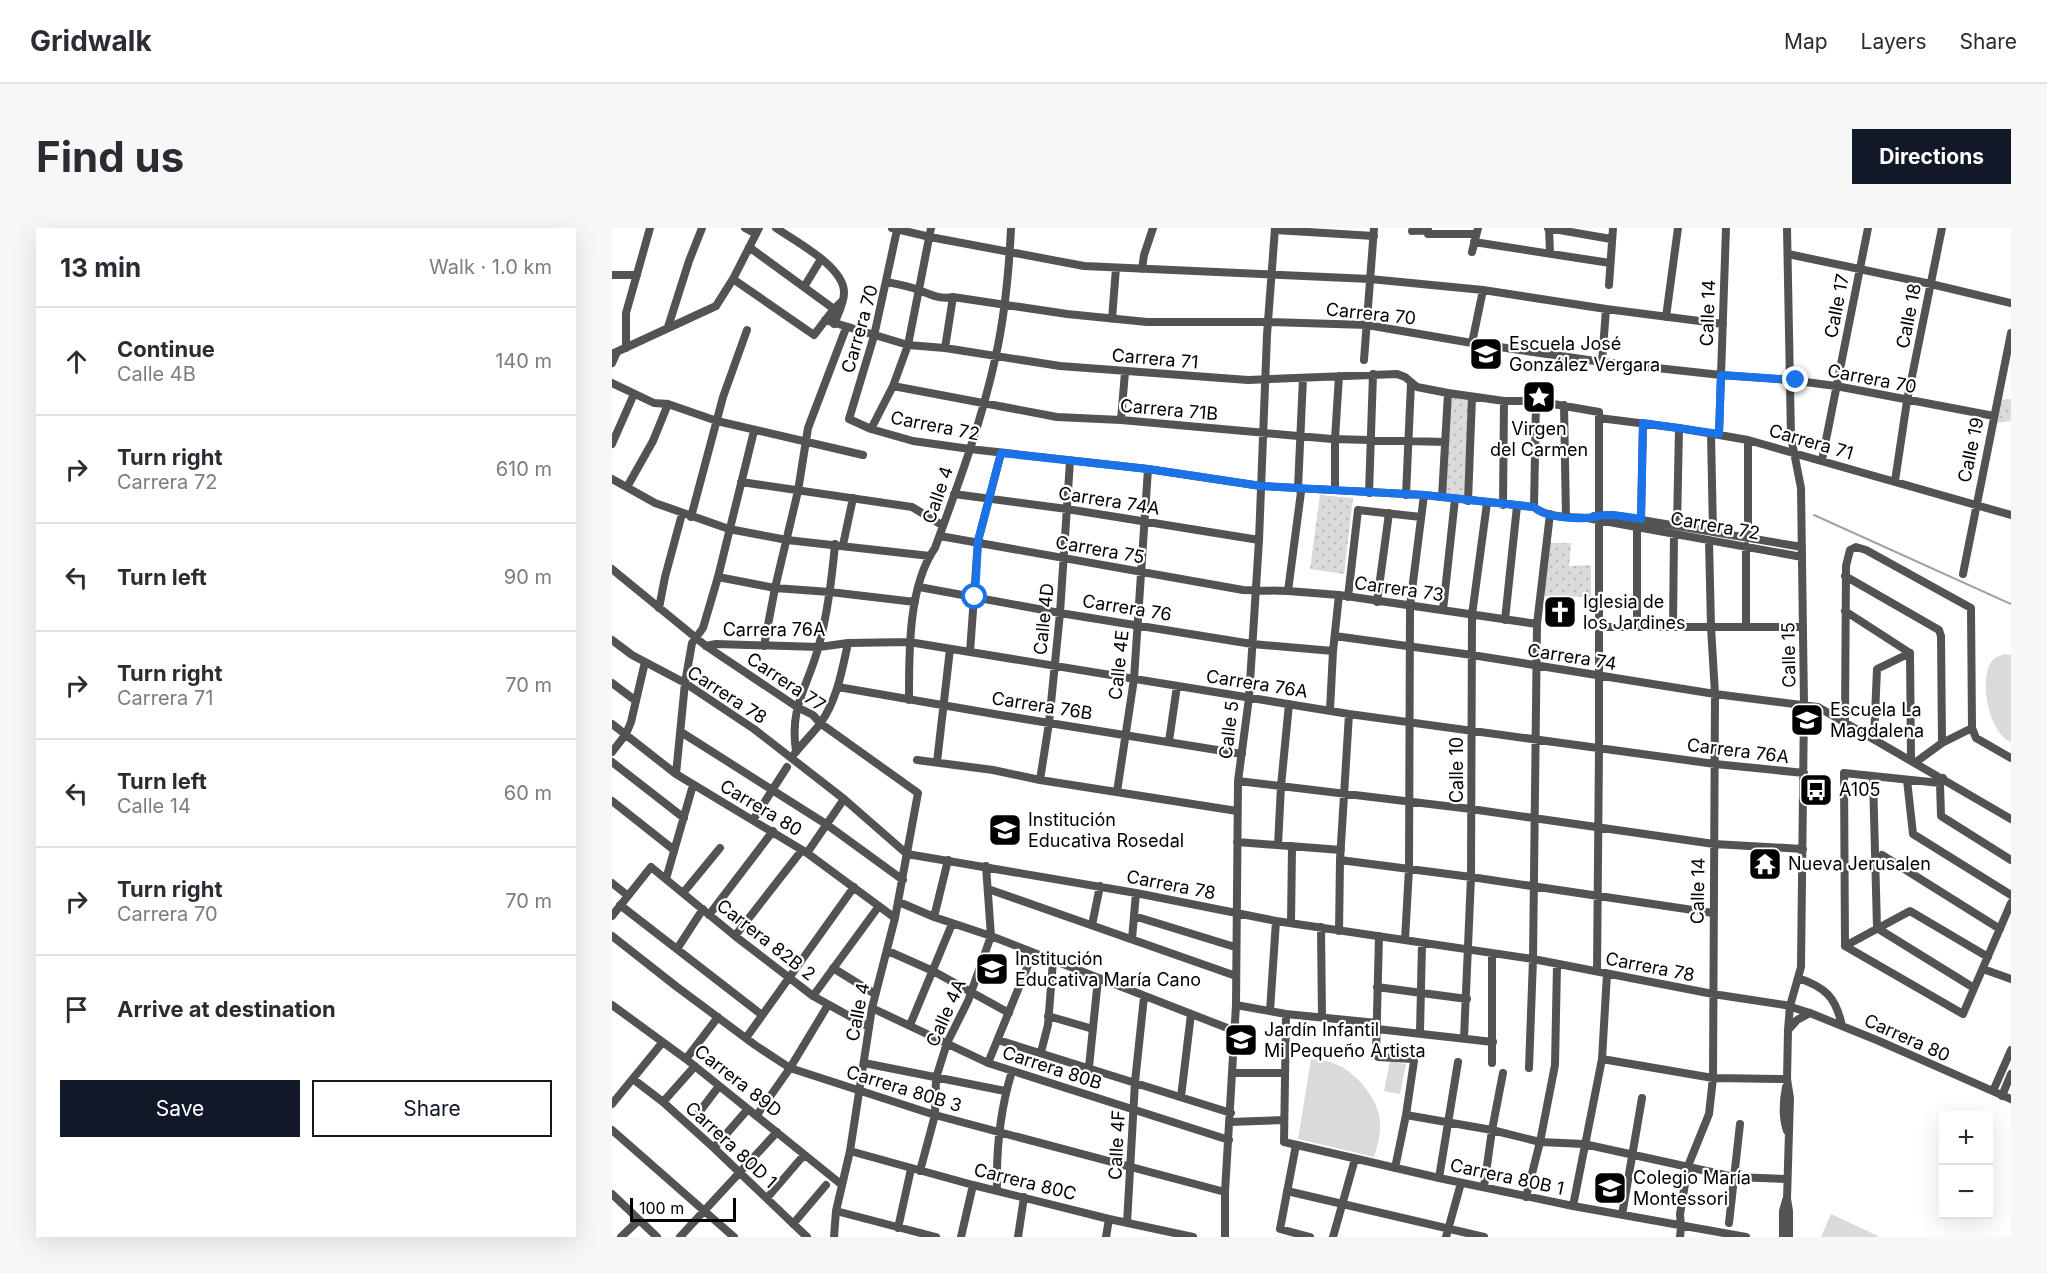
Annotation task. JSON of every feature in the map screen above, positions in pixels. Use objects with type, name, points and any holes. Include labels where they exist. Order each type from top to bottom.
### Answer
[{"type":"street","points":[[626,348],[626,313],[650,228]]},
{"type":"street","points":[[668,327],[702,228]]},
{"type":"street","points":[[612,363],[614,353],[716,306],[733,279],[757,231],[745,228]]},
{"type":"street","points":[[776,228],[830,264],[844,285],[845,295],[834,324]]},
{"type":"street","points":[[871,429],[893,386],[908,345],[930,228]]},
{"type":"street","name":"Calle 4","points":[[909,700],[909,642],[915,602],[970,449],[996,355],[1004,305],[1011,228]]},
{"type":"street","points":[[1142,269],[1153,228]]},
{"type":"street","points":[[1550,253],[1548,228],[1611,239]]},
{"type":"street","points":[[1609,285],[1613,228]]},
{"type":"street","points":[[1666,317],[1678,228]]},
{"type":"street","name":"Calle 14","points":[[1713,532],[1715,434],[1721,375],[1726,228]]},
{"type":"street","name":"Calle 15","points":[[1787,228],[1791,437],[1801,488],[1804,705],[1801,968],[1790,1006],[1783,1120],[1788,1135],[1789,1237]]},
{"type":"street","name":"Calle 17","points":[[1822,460],[1868,228]]},
{"type":"street","name":"Calle 18","points":[[1895,481],[1907,401],[1942,228]]},
{"type":"street","points":[[887,282],[895,229],[1084,266],[1370,279],[1483,290],[1723,324]]},
{"type":"street","points":[[1275,229],[1374,232],[1364,360]]},
{"type":"street","name":"Calle 5","points":[[1225,1237],[1225,1192],[1236,1005],[1238,781],[1249,698],[1259,540],[1268,322],[1275,229]]},
{"type":"street","points":[[1412,231],[1428,230],[1428,234],[1476,235],[1550,253],[1610,263]]},
{"type":"street","points":[[1472,252],[1476,235]]},
{"type":"street","points":[[749,248],[834,309]]},
{"type":"street","points":[[1788,254],[2011,303]]},
{"type":"street","points":[[804,287],[821,259]]},
{"type":"street","points":[[1112,319],[1116,268]]},
{"type":"street","points":[[612,275],[637,275]]},
{"type":"street","points":[[733,279],[814,335],[843,301]]},
{"type":"street","name":"Carrera 70","points":[[849,419],[874,336],[887,282],[919,290],[924,294],[947,298],[1112,319],[1147,322],[1367,325],[1602,362],[1836,386],[1994,416]]},
{"type":"street","points":[[1472,343],[1483,290]]},
{"type":"street","points":[[945,348],[953,297]]},
{"type":"street","points":[[1602,362],[1606,309]]},
{"type":"street","name":"Carrera 71","points":[[825,320],[908,345],[1125,372],[1266,380],[1397,374],[1418,387],[1448,393],[1504,401],[1536,401],[1564,405],[1599,415],[1748,440],[2011,515]]},
{"type":"street","points":[[764,646],[814,410],[846,328]]},
{"type":"street","points":[[691,517],[723,398],[747,330]]},
{"type":"street","name":"Calle 19","points":[[1963,574],[1975,517],[1975,504],[2011,333]]},
{"type":"street","points":[[1121,420],[1125,372]]},
{"type":"street","points":[[1369,493],[1373,375]]},
{"type":"street","points":[[1335,490],[1339,376]]},
{"type":"street","points":[[1288,591],[1301,492],[1298,488],[1303,378]]},
{"type":"street","points":[[612,383],[654,402],[668,404],[717,421],[863,455]]},
{"type":"street","points":[[1406,495],[1411,383]]},
{"type":"street","name":"Carrera 71B","points":[[893,386],[1058,417],[1121,420],[1335,439],[1445,442]]},
{"type":"street","points":[[1442,497],[1448,393]]},
{"type":"street","points":[[612,444],[615,427],[633,394]]},
{"type":"street","points":[[1468,501],[1472,397]]},
{"type":"street","points":[[1503,505],[1504,401]]},
{"type":"street","points":[[1534,507],[1536,401]]},
{"type":"street","points":[[627,487],[653,441],[668,404]]},
{"type":"street","points":[[1564,405],[1566,517]]},
{"type":"street","points":[[1597,972],[1599,415]]},
{"type":"street","name":"Carrera 72","points":[[849,419],[871,429],[913,441],[970,449],[1148,469],[1261,486],[1455,498],[1534,507],[1539,512],[1566,517],[1598,518],[1612,515],[1802,547]]},
{"type":"street","points":[[1641,519],[1643,423]]},
{"type":"street","points":[[1677,526],[1679,428]]},
{"type":"street","points":[[676,774],[685,683],[692,643],[703,628],[718,577],[754,431]]},
{"type":"street","points":[[1748,440],[1748,538]]},
{"type":"street","points":[[970,652],[978,541],[1001,453]]},
{"type":"street","name":"Calle 4D","points":[[1040,780],[1049,723],[1060,613],[1070,461]]},
{"type":"street","name":"Calle 4E","points":[[1117,792],[1134,679],[1148,469]]},
{"type":"street","points":[[612,478],[655,503],[729,529],[787,540],[930,556]]},
{"type":"street","points":[[741,482],[912,507],[942,525]]},
{"type":"street","name":"Carrera 74A","points":[[954,494],[1067,509],[1259,540]]},
{"type":"street","points":[[1405,940],[1409,869],[1410,606],[1424,495]]},
{"type":"street","points":[[794,754],[797,707],[819,647],[839,545],[853,498]]},
{"type":"street","points":[[1443,610],[1455,498]]},
{"type":"street","name":"Calle 10","points":[[1464,1038],[1471,877],[1472,615],[1487,503]]},
{"type":"street","points":[[1505,620],[1517,506]]},
{"type":"street","points":[[1329,711],[1335,636],[1358,510],[1421,517]]},
{"type":"street","points":[[1377,602],[1389,513]]},
{"type":"street","points":[[659,608],[682,514]]},
{"type":"street","points":[[1529,1068],[1533,959],[1537,624],[1550,514]]},
{"type":"street","name":"Carrera 72","points":[[1598,518],[1636,528],[1802,557]]},
{"type":"street","points":[[1636,528],[1637,627]]},
{"type":"street","points":[[1673,627],[1674,534]]},
{"type":"street","name":"Carrera 75","points":[[940,536],[1255,590]]},
{"type":"street","name":"Calle 14","points":[[1680,1237],[1680,1214],[1688,1166],[1709,1114],[1713,1078],[1715,694],[1709,540]]},
{"type":"street","points":[[1746,546],[1746,627]]},
{"type":"street","points":[[1845,722],[1845,576],[1850,550],[1856,547],[1971,608],[1972,728],[1976,738],[2011,758]]},
{"type":"street","name":"Carrera 77","points":[[612,569],[706,646],[797,707],[813,715],[820,723],[918,793]]},
{"type":"street","points":[[1845,576],[1939,630],[1941,636],[1942,743]]},
{"type":"street","points":[[718,577],[775,588],[915,602]]},
{"type":"street","name":"Carrera 76","points":[[919,586],[1060,613],[1252,644],[1333,651]]},
{"type":"street","name":"Carrera 73","points":[[1255,590],[1344,596],[1537,624]]},
{"type":"street","points":[[1845,611],[1910,653]]},
{"type":"street","points":[[1598,627],[1803,627]]},
{"type":"street","name":"Carrera 74","points":[[1335,636],[1472,655],[1715,694],[1818,706],[2011,819]]},
{"type":"street","name":"Carrera 78","points":[[612,640],[645,662],[685,683],[794,754],[907,854],[1100,886],[1276,921],[1533,959],[1713,994],[1790,1006]]},
{"type":"street","name":"Carrera 76A","points":[[706,646],[716,644],[819,647],[848,643],[909,642],[1349,714],[1715,764],[1804,773]]},
{"type":"street","points":[[794,754],[820,723],[838,687],[848,643]]},
{"type":"street","points":[[937,762],[950,649]]},
{"type":"street","points":[[1874,739],[1877,669],[1910,653]]},
{"type":"street","points":[[1910,653],[1913,761]]},
{"type":"street","points":[[612,752],[626,734],[631,722],[645,662]]},
{"type":"street","points":[[612,683],[636,701]]},
{"type":"street","points":[[1169,741],[1177,686]]},
{"type":"street","name":"Carrera 76B","points":[[838,687],[1242,753]]},
{"type":"street","points":[[1278,845],[1289,704]]},
{"type":"street","points":[[1339,931],[1340,860],[1349,714]]},
{"type":"street","name":"Carrera 80","points":[[612,724],[676,774],[804,851],[896,918]]},
{"type":"street","points":[[1913,761],[1972,728]]},
{"type":"street","points":[[681,732],[826,824],[903,880]]},
{"type":"street","points":[[917,760],[993,770],[1040,780],[1237,811]]},
{"type":"street","points":[[612,762],[684,818]]},
{"type":"street","points":[[753,820],[787,767]]},
{"type":"street","points":[[1845,946],[1844,773],[1907,780],[1942,780],[1941,816],[2011,860]]},
{"type":"street","points":[[1873,777],[1877,928]]},
{"type":"street","points":[[1907,780],[1913,834],[2011,895]]},
{"type":"street","points":[[1238,781],[1471,809],[1534,820],[1714,844],[1803,849]]},
{"type":"street","points":[[666,879],[693,785]]},
{"type":"street","name":"Calle 4","points":[[834,1237],[836,1211],[850,1151],[872,1008],[896,918],[918,793]]},
{"type":"street","points":[[735,936],[844,799]]},
{"type":"street","points":[[613,805],[674,850]]},
{"type":"street","points":[[677,949],[773,831]]},
{"type":"street","points":[[1237,842],[1341,850]]},
{"type":"street","points":[[1291,923],[1292,846]]},
{"type":"street","points":[[683,893],[720,848]]},
{"type":"street","points":[[1882,855],[2000,929]]},
{"type":"street","points":[[934,917],[948,860]]},
{"type":"street","points":[[1340,860],[1713,913]]},
{"type":"street","name":"Calle 4A","points":[[920,1171],[935,1115],[936,1078],[947,1043],[972,991],[992,936],[986,866]]},
{"type":"street","name":"Carrera 82B 2","points":[[627,895],[651,867],[813,996],[869,1027]]},
{"type":"street","points":[[612,883],[627,895],[612,916]]},
{"type":"street","points":[[1092,925],[1100,886]]},
{"type":"street","points":[[746,1038],[854,887]]},
{"type":"street","points":[[988,890],[1236,976]]},
{"type":"street","points":[[1132,939],[1136,893]]},
{"type":"street","points":[[899,902],[1235,1031]]},
{"type":"street","points":[[1845,946],[1963,1014],[2011,903]]},
{"type":"street","points":[[620,905],[762,1015]]},
{"type":"street","points":[[813,996],[879,906]]},
{"type":"street","points":[[1845,946],[1910,911],[1988,957]]},
{"type":"street","points":[[1134,916],[1236,947]]},
{"type":"street","points":[[1270,1011],[1276,921]]},
{"type":"street","points":[[910,1025],[952,924]]},
{"type":"street","points":[[1321,927],[1322,1018]]},
{"type":"street","points":[[1877,928],[1974,988]]},
{"type":"street","name":"Carrera 80B 3","points":[[612,936],[746,1038],[790,1068],[935,1115],[1225,1192]]},
{"type":"street","points":[[1379,936],[1376,1056],[1414,1061],[1395,1168]]},
{"type":"street","points":[[1420,1032],[1422,943]]},
{"type":"street","points":[[888,951],[933,971],[1009,1013]]},
{"type":"street","points":[[988,1063],[1033,953]]},
{"type":"street","points":[[1492,954],[1492,1063]]},
{"type":"street","points":[[1041,1052],[1046,1035],[1053,961]]},
{"type":"street","points":[[1526,1197],[1540,1142],[1555,1065],[1557,965]]},
{"type":"street","points":[[834,968],[875,994]]},
{"type":"street","points":[[1983,969],[2011,979]]},
{"type":"street","points":[[1573,1206],[1602,1059],[1607,974]]},
{"type":"street","points":[[1798,978],[1816,984],[1830,996],[1839,1011],[1842,1026]]},
{"type":"street","points":[[1089,1067],[1098,979]]},
{"type":"street","points":[[1377,987],[1467,999]]},
{"type":"street","name":"Calle 4F","points":[[1127,1223],[1135,1082],[1144,997]]},
{"type":"street","name":"Carrera 89D","points":[[612,1005],[757,1114],[843,1185]]},
{"type":"street","points":[[757,1114],[790,1068],[828,1005]]},
{"type":"street","points":[[1236,1005],[1493,1042]]},
{"type":"street","name":"Carrera 80","points":[[1790,1006],[2011,1099]]},
{"type":"street","name":"Carrera 80B","points":[[872,1008],[988,1063],[1229,1140]]},
{"type":"street","points":[[1788,1030],[1797,1020],[1810,1013]]},
{"type":"street","points":[[1181,1097],[1191,1014]]},
{"type":"street","points":[[1286,1014],[1284,1142],[1296,1145],[1280,1229],[1310,1237]]},
{"type":"street","points":[[1048,1016],[1093,1029]]},
{"type":"street","points":[[686,1059],[718,1017]]},
{"type":"street","points":[[998,1040],[1231,1113]]},
{"type":"street","points":[[612,1104],[662,1043]]},
{"type":"street","points":[[1993,1091],[2011,1050]]},
{"type":"street","points":[[1602,1059],[1713,1078],[1787,1080]]},
{"type":"street","points":[[1439,1178],[1458,1062]]},
{"type":"street","points":[[864,1063],[1005,1091]]},
{"type":"street","points":[[663,1102],[694,1066]]},
{"type":"street","points":[[997,1191],[998,1132],[1005,1091],[1012,1071]]},
{"type":"street","points":[[1233,1073],[1285,1073]]},
{"type":"street","points":[[1484,1187],[1503,1073]]},
{"type":"street","points":[[2002,1095],[2011,1074]]},
{"type":"street","name":"Carrera 80D 1","points":[[633,1079],[663,1102],[714,1148],[807,1237]]},
{"type":"street","points":[[697,1114],[719,1086]]},
{"type":"street","points":[[1622,1215],[1642,1098]]},
{"type":"street","points":[[714,1148],[748,1108]]},
{"type":"street","points":[[1406,1115],[1492,1130],[1540,1142],[1584,1144],[1734,1177],[1787,1179]]},
{"type":"street","points":[[1230,1122],[1283,1120]]},
{"type":"street","points":[[1729,1223],[1740,1124]]},
{"type":"street","points":[[612,1130],[734,1237]]},
{"type":"street","points":[[680,1237],[777,1132]]},
{"type":"street","name":"Carrera 80B 1","points":[[1296,1145],[1526,1197],[1746,1237]]},
{"type":"street","name":"Carrera 80C","points":[[850,1151],[973,1185],[1109,1219],[1193,1237]]},
{"type":"street","points":[[767,1198],[804,1155]]},
{"type":"street","points":[[1333,1237],[1355,1159]]},
{"type":"street","points":[[898,1227],[911,1169]]},
{"type":"street","points":[[1447,1233],[1461,1183]]},
{"type":"street","points":[[793,1224],[826,1185]]},
{"type":"street","points":[[961,1237],[973,1185]]},
{"type":"street","points":[[1287,1191],[1447,1233],[1484,1237]]},
{"type":"street","points":[[612,1194],[657,1237]]},
{"type":"street","points":[[1018,1237],[1024,1197]]},
{"type":"street","name":"Calle 15","points":[[1783,1237],[1783,1210],[1787,1199]]},
{"type":"street","points":[[836,1211],[936,1237]]},
{"type":"street","points":[[1106,1237],[1109,1219]]},
{"type":"street","points":[[621,1237],[639,1220]]},
{"type":"shaded area","points":[[1450,395],[1469,398],[1465,497],[1444,494]]},
{"type":"shaded area","points":[[2011,399],[2011,421],[1997,423],[2002,400]]},
{"type":"shaded area","points":[[1320,495],[1353,498],[1344,574],[1310,569]]},
{"type":"shaded area","points":[[1549,543],[1571,543],[1569,566],[1591,565],[1591,597],[1543,596]]},
{"type":"shaded area","points":[[2004,654],[2011,655],[2011,742],[2003,737],[1992,718],[1986,692],[1988,669],[1993,660]]},
{"type":"shaded area","points":[[1311,1059],[1332,1063],[1345,1069],[1371,1096],[1380,1120],[1379,1139],[1374,1157],[1298,1139]]},
{"type":"shaded area","points":[[1390,1061],[1406,1064],[1400,1094],[1384,1091]]},
{"type":"shaded area","points":[[1831,1214],[1878,1236],[1878,1237],[1821,1237]]},
{"type":"waterway","points":[[1814,515],[2011,604]]},
{"type":"place","name":"Escuela José González Vergara","points":[[1486,354]]},
{"type":"place","name":"Virgen del Carmen","points":[[1539,397]]},
{"type":"place","name":"Iglesia de los Jardines","points":[[1560,612]]},
{"type":"place","name":"Escuela La Magdalena","points":[[1807,720]]},
{"type":"place","name":"A105","points":[[1816,790]]},
{"type":"place","name":"Institución Educativa Rosedal","points":[[1005,830]]},
{"type":"place","name":"Nueva Jerusalen","points":[[1765,864]]},
{"type":"place","name":"Institución Educativa María Cano","points":[[992,969]]},
{"type":"place","name":"Jardín Infantil Mi Pequeño Artista","points":[[1241,1040]]},
{"type":"place","name":"Colegio María Montessori","points":[[1610,1188]]},
{"type":"route","points":[[975,597],[978,541],[1001,453],[1148,469],[1261,486],[1424,495],[1534,507],[1539,512],[1566,517],[1587,518],[1612,515],[1641,519],[1643,423],[1719,434],[1721,375],[1796,380]]}]
